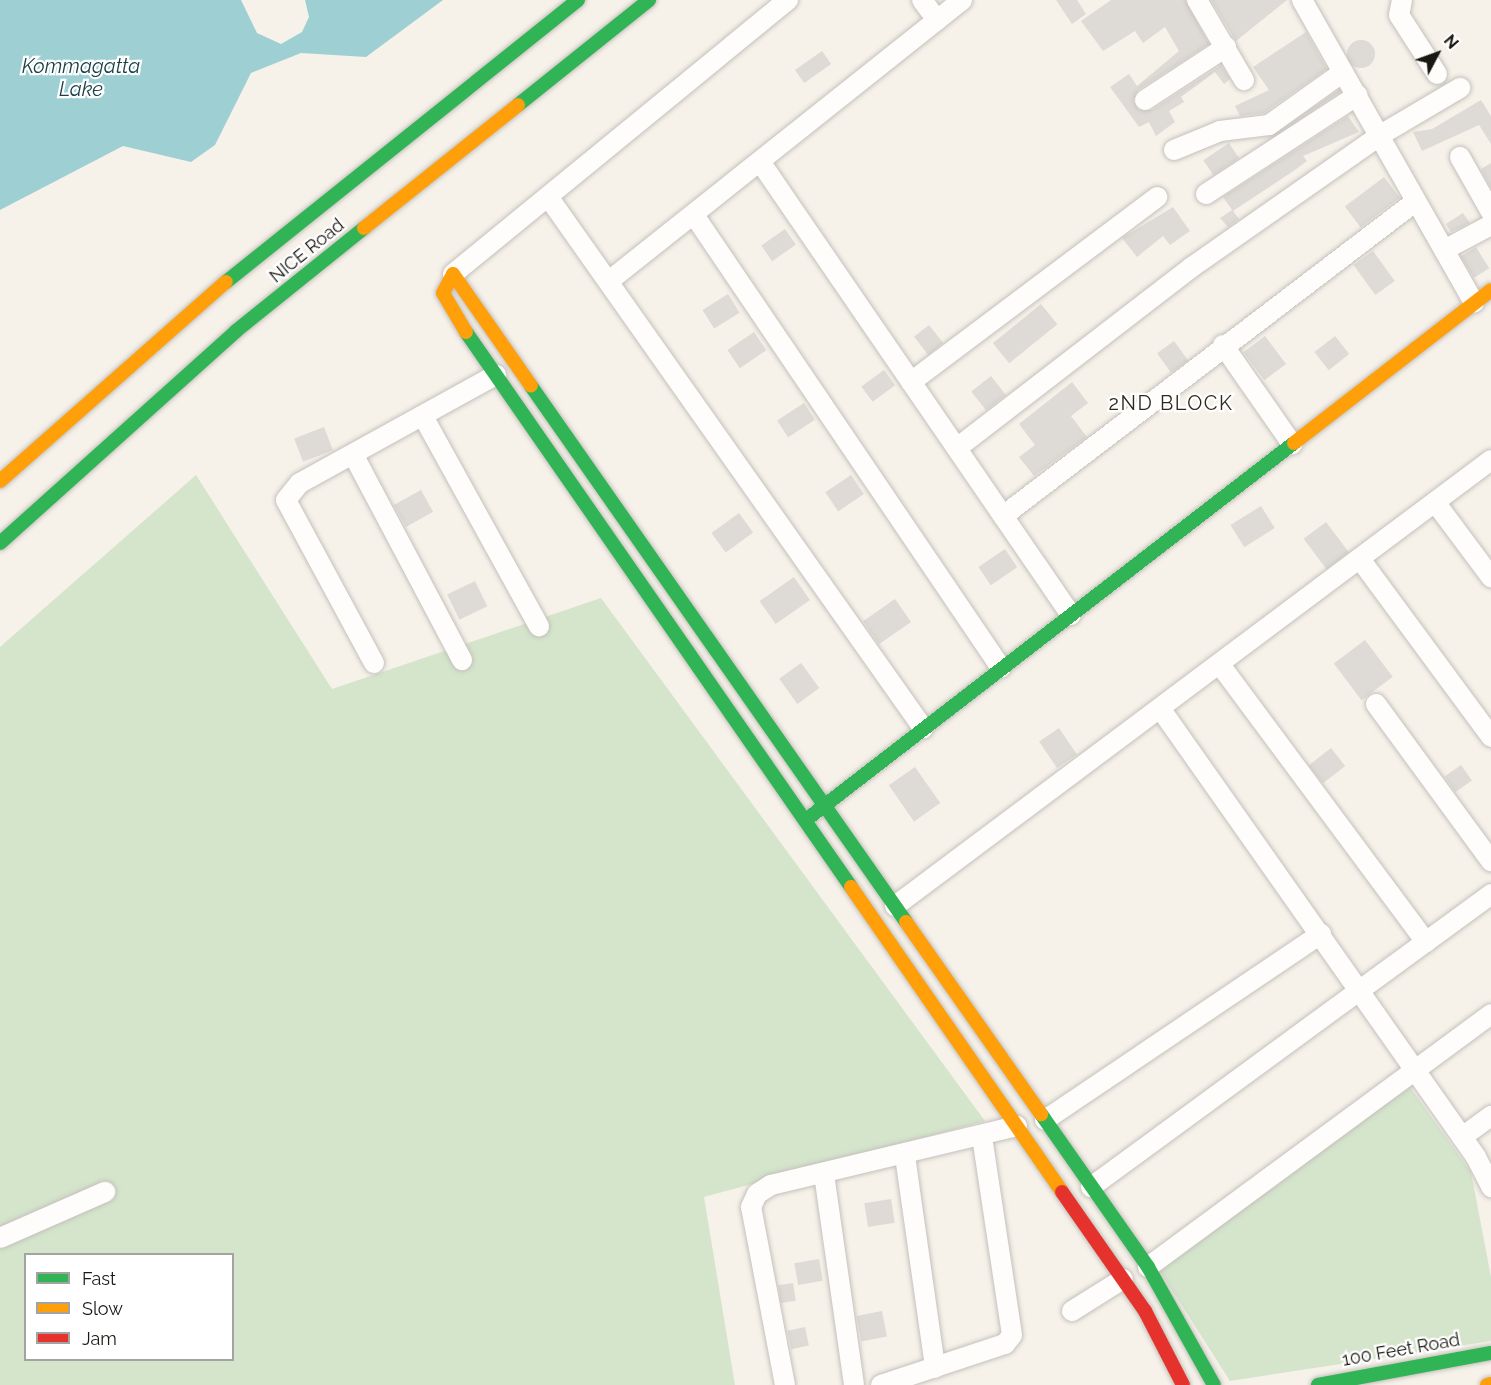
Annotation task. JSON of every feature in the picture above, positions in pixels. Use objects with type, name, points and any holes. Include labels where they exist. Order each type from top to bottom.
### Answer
[{"type":"main road","name":"NICE Road","points":[[0,481],[211,294],[578,0]]},
{"type":"main road","name":"NICE Road","points":[[0,543],[236,331],[649,0]]},
{"type":"main road","points":[[453,274],[445,299],[1123,1279],[1162,1337],[1183,1385]]},
{"type":"main road","points":[[453,274],[1148,1267],[1214,1385]]},
{"type":"main road","points":[[805,821],[1491,290]]},
{"type":"main road","name":"100 Feet Road","points":[[1318,1385],[1491,1353]]},
{"type":"street","points":[[453,274],[549,198],[788,0]]},
{"type":"street","points":[[922,0],[937,20]]},
{"type":"street","points":[[609,281],[962,0]]},
{"type":"street","points":[[1197,0],[1244,80]]},
{"type":"street","points":[[1302,0],[1382,134],[1416,201],[1474,303]]},
{"type":"street","points":[[1402,0],[1399,15],[1437,74]]},
{"type":"street","points":[[1145,100],[1226,47]]},
{"type":"street","points":[[1174,150],[1220,131],[1269,125],[1343,72]]},
{"type":"street","points":[[957,448],[1192,267],[1382,134],[1460,88]]},
{"type":"street","points":[[1206,194],[1358,95]]},
{"type":"street","points":[[1460,157],[1491,212]]},
{"type":"street","points":[[761,162],[1071,615]]},
{"type":"street","points":[[911,382],[1157,197]]},
{"type":"street","points":[[549,198],[923,728]]},
{"type":"street","points":[[1003,516],[1223,345],[1416,201]]},
{"type":"street","points":[[694,215],[1001,668]]},
{"type":"street","points":[[1444,250],[1491,225]]},
{"type":"street","points":[[1223,345],[1292,444]]},
{"type":"street","points":[[374,663],[285,506],[295,486],[424,418],[496,375]]},
{"type":"street","points":[[424,418],[539,626]]},
{"type":"street","points":[[354,456],[462,660]]},
{"type":"street","points":[[895,906],[1162,711],[1491,460]]},
{"type":"street","points":[[1436,502],[1491,577]]},
{"type":"street","points":[[1360,559],[1491,738]]},
{"type":"street","points":[[1221,666],[1425,942]]},
{"type":"street","points":[[1376,704],[1491,861]]},
{"type":"street","points":[[1162,711],[1416,1070],[1462,1137],[1491,1187]]},
{"type":"street","points":[[1091,1187],[1491,894]]},
{"type":"street","points":[[1045,1120],[1321,934]]},
{"type":"street","points":[[1148,1267],[1491,1014]]},
{"type":"street","points":[[1462,1137],[1491,1116]]},
{"type":"street","points":[[785,1385],[751,1208],[763,1189],[1017,1126]]},
{"type":"street","points":[[881,1385],[1005,1344],[1012,1335],[982,1136]]},
{"type":"street","points":[[905,1155],[935,1368]]},
{"type":"street","points":[[824,1174],[854,1385]]},
{"type":"street","points":[[0,1238],[105,1192]]},
{"type":"street","points":[[1072,1311],[1123,1279]]},
{"type":"green space","points":[[196,475],[332,689],[601,598],[985,1121],[704,1197],[735,1385],[0,1385],[0,647]]},
{"type":"green space","points":[[1410,1087],[1471,1172],[1491,1277],[1491,1341],[1230,1381],[1158,1268]]},
{"type":"water","name":"Kommagatta Lake","points":[[0,0],[241,0],[257,33],[281,44],[302,32],[309,17],[305,0],[443,0],[366,57],[301,53],[251,73],[215,145],[191,162],[123,146],[0,210]]},
{"type":"building","points":[[1056,0],[1077,0],[1086,14],[1072,24]]},
{"type":"building","points":[[1111,0],[1185,0],[1209,44],[1138,90],[1133,101],[1139,110],[1152,110],[1221,65],[1230,79],[1224,84],[1215,72],[1181,97],[1184,102],[1169,111],[1175,122],[1156,136],[1149,122],[1139,127],[1110,87],[1129,74],[1137,86],[1179,51],[1165,27],[1143,43],[1135,31],[1103,51],[1081,21]]},
{"type":"building","points":[[1211,0],[1287,0],[1236,41]]},
{"type":"building","points":[[1306,32],[1327,69],[1264,113],[1240,116],[1235,106],[1269,90],[1253,67]]},
{"type":"building","points":[[1361,40],[1371,44],[1375,54],[1371,64],[1361,68],[1351,64],[1347,54],[1351,44]]},
{"type":"building","points":[[822,51],[831,64],[804,83],[795,70]]},
{"type":"building","points":[[1339,90],[1340,92],[1286,127]]},
{"type":"building","points":[[1481,100],[1491,116],[1491,144],[1479,125],[1422,151],[1413,132],[1432,129]]},
{"type":"building","points":[[1348,116],[1359,132],[1303,156],[1307,161],[1233,211],[1239,219],[1228,227],[1220,218],[1232,210],[1223,197]]},
{"type":"building","points":[[1229,143],[1239,158],[1213,175],[1203,160]]},
{"type":"building","points":[[1491,163],[1491,188],[1481,169]]},
{"type":"building","points":[[1384,177],[1400,198],[1361,227],[1345,206]]},
{"type":"building","points":[[1173,207],[1190,231],[1170,245],[1163,236],[1137,257],[1122,238]]},
{"type":"building","points":[[1463,213],[1470,223],[1451,232],[1446,224]]},
{"type":"building","points":[[785,229],[796,245],[772,261],[761,246]]},
{"type":"building","points":[[1476,247],[1489,268],[1474,278],[1461,257]]},
{"type":"building","points":[[1373,251],[1395,281],[1375,295],[1354,265]]},
{"type":"building","points":[[728,294],[740,313],[714,329],[703,310]]},
{"type":"building","points":[[1041,304],[1057,324],[1009,363],[993,343]]},
{"type":"building","points":[[929,325],[943,343],[928,355],[914,337]]},
{"type":"building","points":[[754,332],[766,350],[740,368],[727,350]]},
{"type":"building","points":[[1265,336],[1286,364],[1265,380],[1243,352]]},
{"type":"building","points":[[1335,336],[1349,354],[1329,370],[1315,352]]},
{"type":"building","points":[[1174,341],[1188,360],[1171,373],[1157,353]]},
{"type":"building","points":[[884,370],[895,385],[873,402],[861,386]]},
{"type":"building","points":[[991,376],[1006,395],[986,410],[971,391]]},
{"type":"building","points":[[1072,382],[1088,403],[1071,416],[1087,437],[1034,476],[1019,457],[1035,445],[1019,424]]},
{"type":"building","points":[[804,403],[815,420],[788,437],[777,420]]},
{"type":"building","points":[[324,427],[333,450],[303,462],[294,438]]},
{"type":"building","points":[[851,475],[864,494],[838,511],[825,492]]},
{"type":"building","points":[[421,490],[433,512],[406,527],[394,505]]},
{"type":"building","points":[[1261,506],[1275,528],[1244,547],[1230,525]]},
{"type":"building","points":[[739,513],[753,532],[726,552],[711,533]]},
{"type":"building","points":[[1326,522],[1349,552],[1327,569],[1304,539]]},
{"type":"building","points":[[1005,549],[1017,567],[991,585],[978,567]]},
{"type":"building","points":[[794,577],[810,600],[776,624],[760,601]]},
{"type":"building","points":[[475,581],[487,606],[459,620],[447,595]]},
{"type":"building","points":[[895,599],[911,622],[879,644],[863,621]]},
{"type":"building","points":[[1365,640],[1393,677],[1362,700],[1334,663]]},
{"type":"building","points":[[801,663],[819,688],[797,704],[779,679]]},
{"type":"building","points":[[1059,728],[1077,755],[1057,768],[1039,741]]},
{"type":"building","points":[[1331,748],[1345,766],[1323,783],[1309,765]]},
{"type":"building","points":[[1461,765],[1472,781],[1456,792],[1445,776]]},
{"type":"building","points":[[915,767],[940,803],[914,821],[889,785]]},
{"type":"building","points":[[891,1199],[895,1223],[868,1227],[864,1203]]},
{"type":"building","points":[[819,1259],[823,1281],[798,1285],[794,1263]]},
{"type":"building","points":[[793,1283],[796,1301],[781,1303],[778,1285]]},
{"type":"building","points":[[882,1311],[887,1337],[861,1341],[856,1316]]},
{"type":"building","points":[[805,1327],[809,1346],[791,1349],[787,1331]]},
{"type":"traffic: fast","points":[[226,282],[578,0]]},
{"type":"traffic: fast","points":[[518,105],[649,0]]},
{"type":"traffic: fast","points":[[0,543],[236,331],[364,228]]},
{"type":"traffic: fast","points":[[466,332],[851,887]]},
{"type":"traffic: fast","points":[[531,386],[906,922]]},
{"type":"traffic: fast","points":[[811,816],[1294,443]]},
{"type":"traffic: fast","points":[[1041,1114],[1148,1267],[1214,1385]]},
{"type":"traffic: fast","points":[[1318,1385],[1491,1353]]},
{"type":"traffic: slow","points":[[364,228],[518,105]]},
{"type":"traffic: slow","points":[[466,332],[443,293],[453,274],[531,386]]},
{"type":"traffic: slow","points":[[0,481],[226,282]]},
{"type":"traffic: slow","points":[[1294,443],[1491,290]]},
{"type":"traffic: slow","points":[[851,887],[1062,1192]]},
{"type":"traffic: slow","points":[[906,922],[1041,1114]]},
{"type":"traffic: slow","points":[[1487,1385],[1491,1384]]},
{"type":"traffic: jam","points":[[1062,1192],[1145,1311],[1183,1385]]},
{"type":"district","name":"2ND BLOCK","points":[[1171,403]]}]
